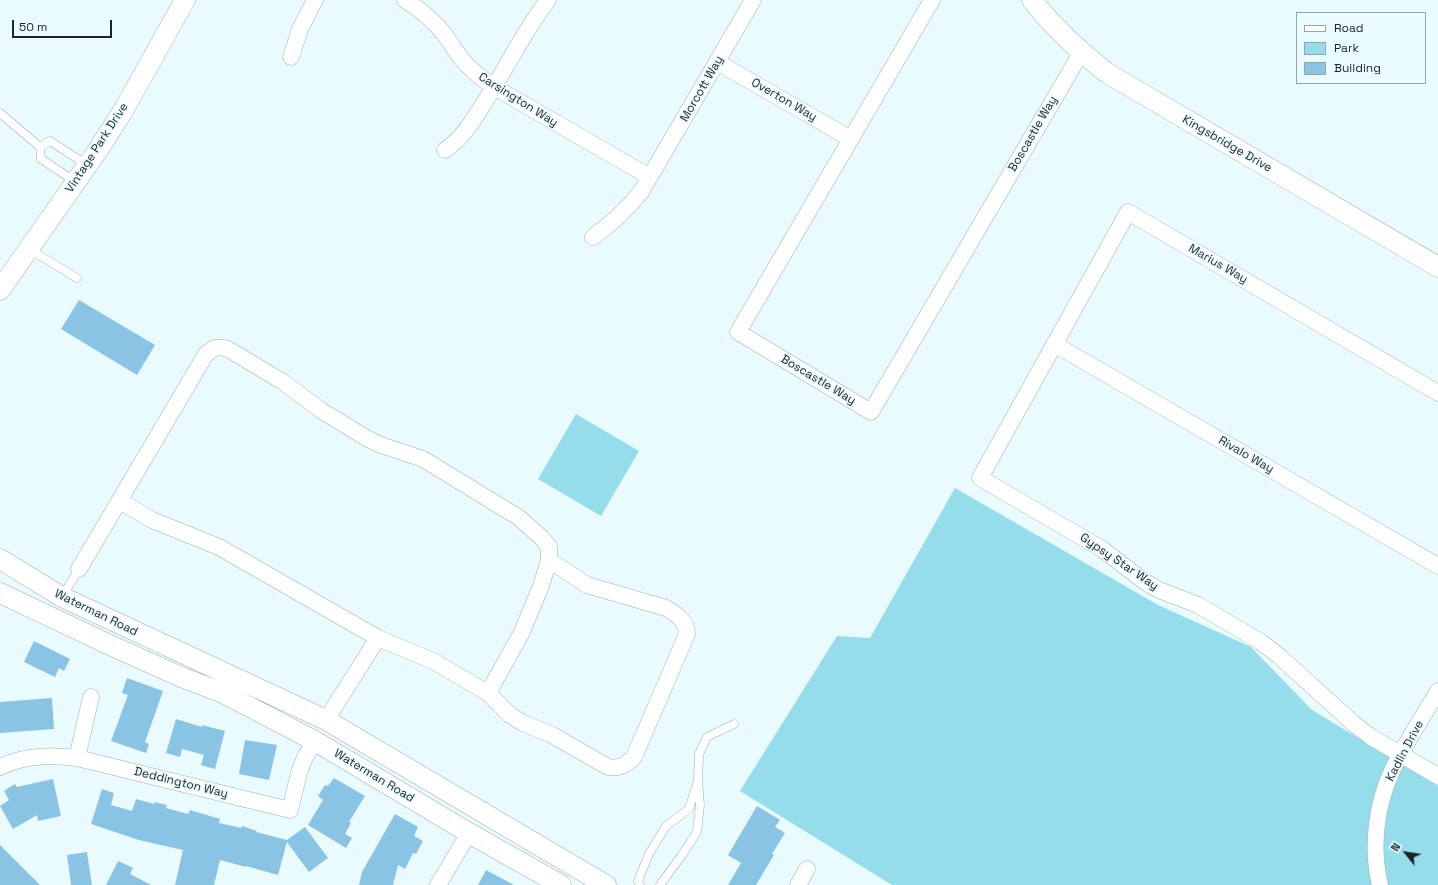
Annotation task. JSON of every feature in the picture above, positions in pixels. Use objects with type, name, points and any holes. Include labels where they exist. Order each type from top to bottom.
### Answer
[{"type":"street","name":"Vintage Park Drive","points":[[0,290],[88,165],[123,111],[185,0]]},
{"type":"street","points":[[291,57],[300,29],[315,0]]},
{"type":"street","name":"Carsington Way","points":[[406,0],[430,18],[445,35],[462,59],[476,74],[494,88],[650,177]]},
{"type":"street","points":[[445,150],[456,142],[467,130],[494,88],[536,15],[548,0]]},
{"type":"street","name":"Morcott Way","points":[[593,237],[611,224],[627,209],[641,192],[753,0]]},
{"type":"street","name":"Boscastle Way","points":[[932,0],[738,332],[871,412],[1081,53]]},
{"type":"street","name":"Kingsbridge Drive","points":[[1032,0],[1063,37],[1107,73],[1438,267]]},
{"type":"street","name":"Overton Way","points":[[717,62],[851,139]]},
{"type":"street","name":"Marius Way","points":[[1054,344],[1128,212],[1438,393]]},
{"type":"street","name":"Rivalo Way","points":[[1054,344],[1438,566]]},
{"type":"street","name":"Gypsy Star Way","points":[[1054,344],[980,478],[1102,549],[1145,582],[1159,590],[1208,610],[1261,642],[1371,737],[1438,776]]},
{"type":"street","points":[[79,569],[206,354],[213,348],[220,346],[232,351],[283,382],[316,407],[368,439],[423,459],[518,517],[542,538],[549,547],[549,560],[521,634],[488,693]]},
{"type":"street","points":[[120,501],[152,520],[219,547],[378,638],[433,661],[488,693],[510,715],[524,723],[552,735],[608,767],[621,767],[634,757],[685,640],[687,629],[677,615],[666,608],[587,585],[549,560]]},
{"type":"street","name":"Waterman Road","points":[[0,559],[62,597],[326,720],[606,885]]},
{"type":"street","name":"Waterman Road","points":[[0,593],[181,677],[223,693],[315,741],[469,833],[561,885]]},
{"type":"street","points":[[181,677],[204,674],[254,697],[288,715],[306,722],[326,720],[378,638]]},
{"type":"street","name":"Kadlin Drive","points":[[1380,885],[1376,835],[1380,807],[1390,777],[1401,754],[1438,691]]},
{"type":"street","points":[[77,758],[92,697]]},
{"type":"street","name":"Deddington Way","points":[[0,767],[24,759],[41,756],[77,758],[290,810],[299,773],[305,757],[315,741]]},
{"type":"street","points":[[438,885],[469,833]]},
{"type":"street","points":[[798,885],[807,869]]},
{"type":"lane","points":[[0,113],[40,146],[41,159],[76,182]]},
{"type":"lane","points":[[40,146],[50,141],[88,165]]},
{"type":"lane","points":[[29,249],[77,278]]},
{"type":"lane","points":[[62,597],[79,569]]},
{"type":"lane","points":[[660,885],[682,856],[697,832],[700,804],[698,782],[699,754],[708,737],[734,724]]},
{"type":"lane","points":[[640,885],[638,881],[649,854],[666,826],[689,808],[698,782]]},
{"type":"green space","points":[[576,414],[639,451],[601,516],[538,479]]},
{"type":"green space","points":[[955,488],[1158,605],[1251,647],[1312,710],[1438,786],[1438,885],[892,885],[740,791],[837,636],[870,638]]},
{"type":"building","points":[[79,300],[155,345],[137,375],[61,329]]},
{"type":"building","points":[[34,641],[70,659],[64,671],[59,668],[55,677],[24,662]]},
{"type":"building","points":[[127,678],[163,691],[145,742],[149,744],[146,753],[111,741],[128,695],[122,693]]},
{"type":"building","points":[[52,698],[54,729],[0,733],[0,702]]},
{"type":"building","points":[[176,719],[202,727],[202,725],[225,731],[215,769],[201,765],[204,755],[182,749],[180,757],[166,753]]},
{"type":"building","points":[[245,740],[277,745],[269,780],[239,774]]},
{"type":"building","points":[[334,778],[365,796],[349,822],[351,823],[345,834],[352,838],[346,848],[308,825],[323,800],[318,796],[325,785],[328,786]]},
{"type":"building","points":[[53,779],[61,816],[38,821],[37,815],[13,829],[0,806],[9,800],[4,791],[15,784],[17,787]]},
{"type":"building","points":[[102,789],[114,793],[111,805],[132,811],[136,799],[154,804],[154,802],[167,805],[166,808],[188,814],[190,810],[220,819],[219,823],[241,828],[242,826],[257,831],[256,832],[287,840],[305,827],[328,858],[309,872],[287,842],[278,875],[220,860],[214,885],[175,885],[183,850],[139,840],[91,824]]},
{"type":"building","points":[[757,806],[780,820],[775,827],[785,833],[756,885],[728,885],[741,863],[728,855]]},
{"type":"building","points":[[395,814],[418,827],[414,836],[423,841],[416,854],[413,853],[405,869],[398,865],[393,885],[359,885],[362,872]]},
{"type":"building","points":[[0,845],[40,885],[0,885]]},
{"type":"building","points":[[87,852],[92,885],[71,885],[67,855]]},
{"type":"building","points":[[118,861],[133,868],[130,874],[151,885],[106,885]]},
{"type":"building","points":[[486,870],[514,885],[478,885]]}]
